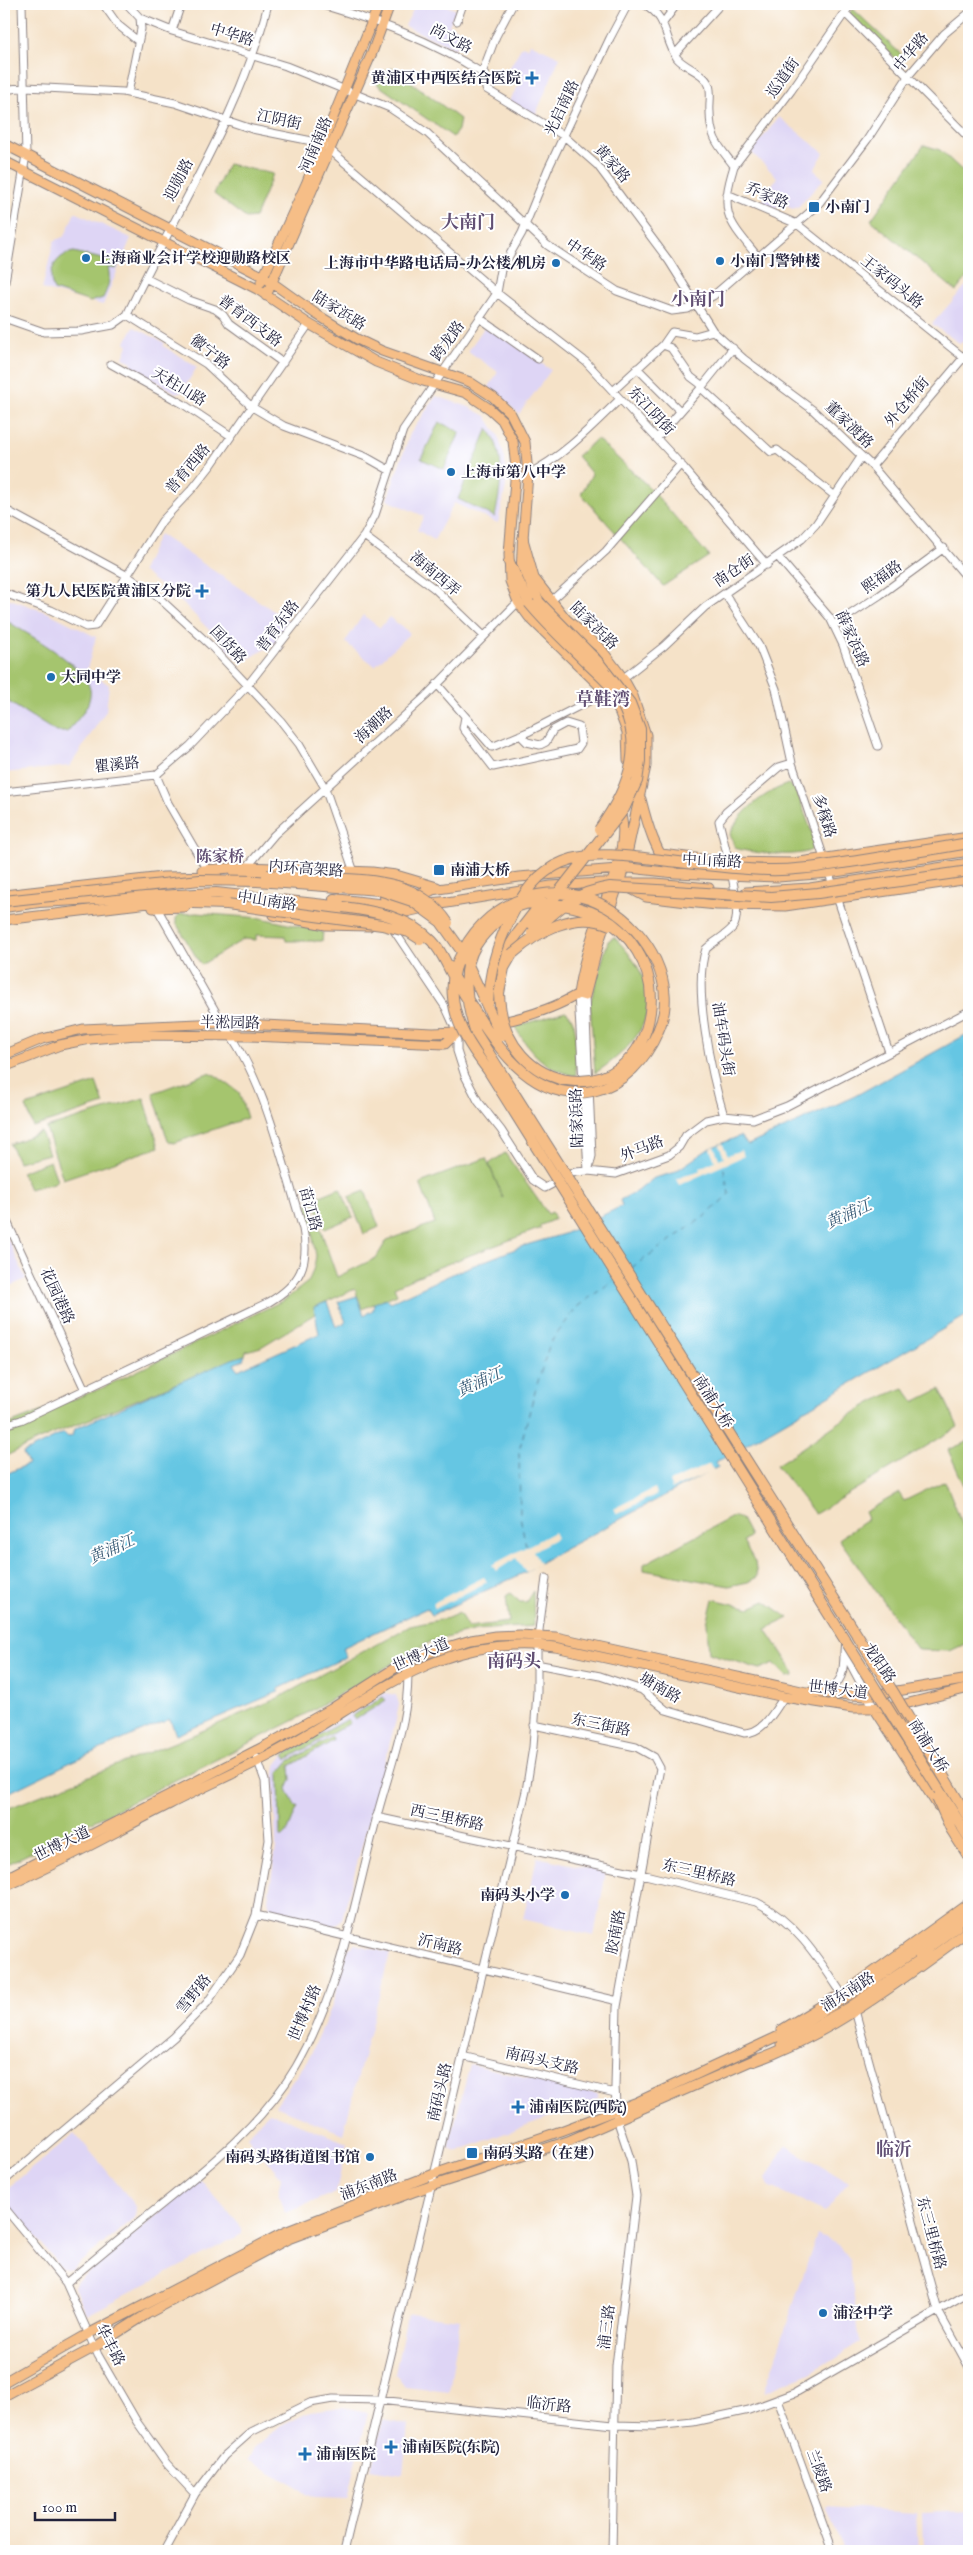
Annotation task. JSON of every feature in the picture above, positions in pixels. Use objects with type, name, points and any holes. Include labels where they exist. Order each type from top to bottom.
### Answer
[{"type":"highway","points":[[512,954],[624,809],[637,781],[640,761],[640,729],[630,703],[604,669],[534,602],[522,563],[523,539]]},
{"type":"highway","points":[[500,1047],[493,1032],[488,1006],[488,988],[492,975],[512,940],[618,804],[625,788],[631,764],[632,740],[627,715],[613,689],[546,623],[509,562]]},
{"type":"highway","points":[[492,975],[493,962],[508,923],[524,893],[545,872],[571,859],[601,854],[784,870],[969,844]]},
{"type":"highway","points":[[512,954],[567,902],[588,891],[610,888],[771,897],[818,893],[969,871]]},
{"type":"highway","points":[[235,872],[384,881],[400,886],[417,893],[444,916],[454,932],[461,950]]},
{"type":"highway","points":[[213,880],[386,901],[410,906],[446,902]]},
{"type":"highway","name":"内环高架路","points":[[4,902],[188,881],[213,880],[379,890],[398,895],[412,901],[441,922],[461,950],[500,1034]]},
{"type":"highway","points":[[216,894],[275,893],[386,901],[430,891]]},
{"type":"highway","name":"南浦大桥","points":[[343,906],[390,917],[411,925],[432,941],[450,970],[500,1047],[511,1062],[540,1084],[568,1092],[583,1093],[601,1089],[633,1069],[652,1044],[661,1025],[663,1007],[660,972],[644,939],[616,913],[587,898],[572,894],[542,893],[512,902],[483,923],[469,940],[458,960],[453,977],[453,997],[457,1018],[472,1048],[488,1070],[925,1770],[969,1837]]},
{"type":"highway","name":"内环高架路","points":[[4,907],[39,902],[216,894],[343,906]]},
{"type":"highway","points":[[159,905],[227,904],[354,920],[399,929],[426,943],[450,970]]},
{"type":"highway","name":"南浦大桥","points":[[500,1034],[518,1060],[536,1075],[556,1085],[574,1087],[598,1084],[616,1075],[641,1052],[650,1036],[656,1017],[658,996],[653,970],[645,952],[629,934],[607,924],[576,921],[563,923],[530,938],[512,954],[504,968],[498,993],[499,1010],[504,1029],[522,1058],[537,1070],[554,1079],[569,1081],[589,1080],[616,1069],[629,1058],[642,1040],[648,1023],[652,997],[650,979],[643,960],[631,940],[617,926],[601,916],[564,904],[525,904],[499,920],[476,945],[466,985],[469,1013],[476,1033],[895,1695],[969,1818]]},
{"type":"highway","points":[[925,1770],[951,1829],[969,1857]]},
{"type":"highway","points":[[791,2030],[873,1980],[969,1913]]},
{"type":"highway","points":[[754,2061],[807,2039],[844,2017],[969,1930]]},
{"type":"main road","name":"河南南路","points":[[266,296],[330,150],[379,4]]},
{"type":"main road","name":"河南南路","points":[[257,289],[303,193],[322,143],[383,23],[390,4]]},
{"type":"main road","name":"陆家浜路","points":[[4,144],[264,276],[316,314],[357,339],[382,351],[470,382],[493,397],[512,414],[525,442],[528,474],[523,539],[534,578],[566,619],[601,650],[623,678],[633,696],[646,735],[646,766],[640,796],[599,942],[581,995]]},
{"type":"main road","name":"陆家浜路","points":[[4,161],[257,289],[309,324],[376,362],[433,384],[466,393],[490,409],[502,420],[513,441],[516,468],[509,562],[510,581],[518,602],[529,617],[607,693],[619,711],[627,732],[628,761],[619,800],[624,827],[620,869]]},
{"type":"main road","points":[[640,796],[645,817],[661,854],[675,873]]},
{"type":"main road","name":"中山南路","points":[[661,854],[728,862],[793,863],[969,837]]},
{"type":"main road","name":"中山南路","points":[[203,872],[430,891],[519,877],[620,869],[732,877],[778,877],[829,873],[969,851]]},
{"type":"main road","name":"中山南路","points":[[4,920],[120,906],[159,905],[224,909],[340,927],[372,926],[446,902],[567,885],[616,882],[655,883],[734,890],[780,890],[833,884],[969,863]]},
{"type":"main road","name":"中山南路","points":[[4,895],[247,867],[389,874],[428,885],[454,888]]},
{"type":"main road","points":[[203,872],[235,872]]},
{"type":"main road","points":[[567,885],[582,890],[592,890],[616,882],[646,897],[736,906],[797,905],[969,879]]},
{"type":"main road","name":"陆家浜路","points":[[581,995],[593,932],[616,882]]},
{"type":"main road","points":[[592,890],[593,932]]},
{"type":"main road","name":"中山南路","points":[[159,905],[196,899],[234,900],[351,914],[381,916],[407,914]]},
{"type":"main road","points":[[351,914],[388,922]]},
{"type":"main road","name":"半淞园路","points":[[4,1055],[42,1039],[83,1029],[222,1023],[457,1032],[547,1009],[581,995]]},
{"type":"main road","name":"半淞园路","points":[[4,1067],[60,1045],[89,1039],[136,1036],[232,1036],[444,1044],[457,1032]]},
{"type":"main road","name":"世博大道","points":[[4,1879],[316,1718],[407,1662],[425,1654],[471,1640],[503,1636],[538,1635],[577,1641],[663,1662],[806,1692],[867,1696],[969,1679]]},
{"type":"main road","name":"世博大道","points":[[4,1887],[258,1761],[409,1673],[455,1653],[480,1648],[537,1645],[583,1653],[784,1697],[853,1708],[893,1707],[969,1688]]},
{"type":"main road","name":"龙阳路","points":[[893,1707],[969,1830]]},
{"type":"main road","name":"龙阳路","points":[[874,1708],[942,1811],[969,1837]]},
{"type":"main road","name":"浦东南路","points":[[758,2046],[790,2024],[842,1994],[969,1903]]},
{"type":"main road","name":"浦东南路","points":[[4,2396],[95,2347],[147,2314],[288,2240],[430,2186],[568,2141],[616,2114],[835,2009],[869,1989],[969,1918]]},
{"type":"main road","name":"浦东南路","points":[[4,2382],[88,2334],[285,2232],[434,2174],[616,2114],[754,2061],[824,2023],[868,1996],[969,1924]]},
{"type":"main road","name":"浦东南路","points":[[733,2068],[773,2058],[815,2040],[969,1936]]},
{"type":"street","points":[[4,288],[5,272],[25,172],[26,87],[22,4]]},
{"type":"street","points":[[103,4],[118,25],[138,41]]},
{"type":"street","name":"中华路","points":[[127,4],[140,18],[172,31],[253,56],[350,90],[390,108],[427,133],[547,245],[617,291],[672,311],[688,309],[713,296],[797,224],[834,186],[909,75],[944,34],[969,13]]},
{"type":"street","points":[[172,31],[180,4]]},
{"type":"street","name":"迎勋路","points":[[127,315],[162,241],[225,120],[253,56],[268,4]]},
{"type":"street","name":"尚文路","points":[[319,4],[373,19],[419,37],[482,73]]},
{"type":"street","points":[[457,21],[462,4]]},
{"type":"street","points":[[482,73],[490,48],[513,4]]},
{"type":"street","name":"光启南路","points":[[524,225],[610,38],[628,4]]},
{"type":"street","name":"乔家路","points":[[644,4],[659,15],[678,59],[704,78],[709,85],[710,114],[715,144],[734,166],[726,194],[729,220],[758,257]]},
{"type":"street","points":[[663,23],[677,4]]},
{"type":"street","name":"巡道街","points":[[734,166],[791,91],[851,4]]},
{"type":"street","points":[[675,54],[717,8]]},
{"type":"street","points":[[845,13],[909,75],[934,106],[969,138]]},
{"type":"street","points":[[128,93],[138,41],[140,18]]},
{"type":"street","name":"黄家路","points":[[482,73],[485,75],[486,89],[564,136],[598,166],[664,254],[697,304]]},
{"type":"street","name":"江阴街","points":[[4,90],[26,87],[128,93],[175,103],[266,132],[322,143]]},
{"type":"street","points":[[322,143],[497,293]]},
{"type":"street","name":"乔家路","points":[[726,194],[797,224]]},
{"type":"street","name":"王家码头路","points":[[797,224],[967,357]]},
{"type":"street","name":"跨龙路","points":[[389,470],[403,430],[433,384],[481,319],[497,293],[501,270],[524,225]]},
{"type":"street","name":"普育西支路","points":[[145,278],[189,300],[215,309],[223,315],[229,324],[283,363]]},
{"type":"street","name":"东江阴街","points":[[497,293],[586,362],[681,464],[767,565]]},
{"type":"street","name":"董家渡路","points":[[697,304],[713,331],[813,410],[872,466],[944,548],[969,580]]},
{"type":"street","points":[[4,318],[44,332],[82,331],[113,325],[127,315]]},
{"type":"street","name":"徽宁路","points":[[127,315],[206,364],[252,407],[284,426],[366,458],[389,470]]},
{"type":"street","points":[[481,319],[538,359]]},
{"type":"street","name":"普育西路","points":[[4,593],[51,610],[86,627],[95,626],[162,521],[193,488],[232,436],[309,324]]},
{"type":"street","points":[[613,391],[664,345],[672,332],[695,336],[713,331]]},
{"type":"street","points":[[664,345],[671,348],[691,377],[771,452],[777,450],[835,496]]},
{"type":"street","points":[[657,438],[733,348]]},
{"type":"street","name":"外仓桥街","points":[[872,466],[967,357]]},
{"type":"street","name":"天柱山路","points":[[111,364],[183,404],[232,436]]},
{"type":"street","points":[[637,368],[680,411]]},
{"type":"street","points":[[528,474],[542,467],[566,449],[620,399]]},
{"type":"street","name":"南仓街","points":[[466,717],[492,747],[607,693],[664,646],[705,607],[802,539],[835,496],[861,457]]},
{"type":"street","points":[[551,601],[606,551],[681,464]]},
{"type":"street","name":"普育东路","points":[[156,775],[190,746],[247,686],[364,536],[375,515],[389,470]]},
{"type":"street","name":"国货路","points":[[4,509],[126,575],[158,597],[187,621],[282,721],[299,744],[325,788],[354,872]]},
{"type":"street","name":"海南西弄","points":[[364,536],[434,589],[484,636]]},
{"type":"street","name":"熙福路","points":[[834,626],[944,548]]},
{"type":"street","name":"薛家浜路","points":[[778,557],[811,594],[834,626],[878,746]]},
{"type":"street","name":"多稼路","points":[[725,594],[759,646],[776,689],[792,763],[889,1052]]},
{"type":"street","name":"海潮路","points":[[247,867],[274,835],[437,684],[518,602]]},
{"type":"street","points":[[437,684],[466,717],[463,728],[492,767],[577,749],[581,743],[579,727],[566,723],[552,730],[546,742],[540,745],[527,742],[520,735]]},
{"type":"street","points":[[734,890],[719,820],[779,767],[792,763]]},
{"type":"street","name":"瞿溪路","points":[[4,792],[156,775],[203,872]]},
{"type":"street","name":"油车码头街","points":[[724,1116],[704,1023],[702,975],[706,949],[733,927],[738,918],[734,890]]},
{"type":"street","name":"苗江路","points":[[4,1425],[21,1420],[269,1302],[288,1290],[301,1271],[306,1244],[303,1228],[255,1082],[232,1036],[222,1023],[159,905]]},
{"type":"street","name":"外马路","points":[[388,922],[437,992],[457,1032],[457,1051],[465,1076],[478,1101],[538,1185],[548,1187],[575,1172],[588,1170],[609,1174],[620,1173],[669,1155],[678,1147],[686,1134],[706,1120],[724,1116],[753,1119],[787,1106],[969,1011]]},
{"type":"street","name":"陆家浜路","points":[[581,995],[592,1156],[588,1170]]},
{"type":"street","name":"花园港路","points":[[4,1215],[85,1390]]},
{"type":"street","name":"南码头路","points":[[344,2551],[526,1791],[537,1692],[537,1645],[546,1578]]},
{"type":"street","name":"龙阳路","points":[[874,1708],[844,1652],[845,1637],[893,1707]]},
{"type":"street","points":[[806,1692],[823,1692],[836,1685],[843,1673],[844,1652]]},
{"type":"street","name":"世博村路","points":[[66,2282],[207,2166],[244,2133],[271,2102],[295,2068],[317,2026],[330,1990],[345,1936],[407,1705],[409,1673],[407,1662]]},
{"type":"street","name":"塘南路","points":[[536,1664],[600,1676],[646,1692],[666,1710],[744,1733],[754,1732],[762,1727],[784,1697]]},
{"type":"street","name":"东三街路","points":[[534,1725],[636,1747],[649,1753],[658,1762]]},
{"type":"street","name":"雪野路","points":[[4,2182],[174,2037],[196,2015],[240,1955],[256,1915],[270,1840],[265,1781],[254,1751]]},
{"type":"street","name":"胶南路","points":[[616,2114],[618,2001],[660,1773],[658,1762]]},
{"type":"street","name":"西三里桥路","points":[[376,1817],[512,1846]]},
{"type":"street","name":"东三里桥路","points":[[512,1846],[740,1897],[768,1908],[800,1936],[842,1994]]},
{"type":"street","name":"沂南路","points":[[256,1915],[618,2001]]},
{"type":"street","name":"东三里桥路","points":[[856,2014],[938,2311],[969,2367]]},
{"type":"street","name":"南码头支路","points":[[462,2056],[615,2093]]},
{"type":"street","name":"浦三路","points":[[612,2551],[613,2425],[616,2366],[636,2196],[631,2161],[616,2114]]},
{"type":"street","name":"华丰路","points":[[4,2207],[66,2282],[88,2334],[151,2444],[195,2494]]},
{"type":"street","name":"临沂路","points":[[164,2551],[195,2494],[224,2456],[251,2432],[300,2406],[333,2400],[379,2400],[613,2425],[655,2426],[693,2422],[736,2413],[778,2400],[817,2382],[969,2293]]},
{"type":"street","name":"兰陵路","points":[[778,2400],[833,2551]]},
{"type":"shaded area","points":[[416,4],[443,4],[456,10],[449,25],[463,32],[455,49],[405,26]]},
{"type":"shaded area","name":"黄浦区中西医结合医院","points":[[530,43],[560,57],[535,116],[509,101],[521,82],[506,74],[522,46],[528,48]]},
{"type":"shaded area","points":[[779,117],[824,153],[814,170],[824,179],[798,207],[792,209],[781,201],[775,210],[762,202],[777,177],[751,152]]},
{"type":"shaded area","name":"上海商业会计学校迎勋路校区","points":[[75,212],[131,238],[103,305],[42,289],[54,241],[65,236]]},
{"type":"shaded area","points":[[969,282],[969,340],[959,343],[932,324]]},
{"type":"shaded area","points":[[486,325],[551,370],[519,414],[489,387],[498,372],[468,351]]},
{"type":"shaded area","points":[[134,327],[165,343],[163,346],[197,367],[181,393],[176,393],[140,372],[131,366],[132,362],[123,358],[128,345],[125,342]]},
{"type":"shaded area","name":"上海市第八中学","points":[[436,396],[469,407],[486,416],[498,435],[505,459],[506,486],[498,523],[454,503],[434,540],[417,530],[424,516],[387,500],[410,434]]},
{"type":"shaded area","points":[[159,534],[290,622],[277,642],[250,658],[236,658],[186,606],[142,571]]},
{"type":"shaded area","name":"大同中学","points":[[4,597],[49,613],[96,637],[87,669],[109,685],[106,711],[70,766],[4,773]]},
{"type":"shaded area","points":[[363,615],[380,628],[389,617],[410,633],[375,666],[345,642]]},
{"type":"shaded area","points":[[4,1230],[26,1279],[4,1289]]},
{"type":"shaded area","points":[[385,1693],[396,1695],[399,1704],[396,1720],[342,1919],[332,1929],[276,1914],[270,1907],[268,1900],[276,1847],[274,1782],[276,1765],[287,1751]]},
{"type":"shaded area","name":"南码头小学","points":[[537,1857],[606,1872],[594,1936],[523,1919]]},
{"type":"shaded area","points":[[355,1944],[390,1953],[343,2134],[275,2106],[310,2056],[332,2006],[348,1949]]},
{"type":"shaded area","name":"浦南医院(西院)","points":[[470,2064],[598,2094],[598,2099],[457,2151],[448,2148]]},
{"type":"shaded area","points":[[269,2112],[347,2143],[336,2192],[286,2213],[278,2193],[281,2177],[247,2136]]},
{"type":"shaded area","points":[[75,2133],[136,2206],[135,2218],[72,2269],[66,2270],[61,2268],[4,2199],[4,2191]]},
{"type":"shaded area","points":[[785,2145],[849,2182],[825,2212],[769,2186],[766,2179]]},
{"type":"shaded area","points":[[200,2179],[242,2228],[242,2234],[87,2315],[75,2287],[76,2282]]},
{"type":"shaded area","name":"浦泾中学","points":[[817,2234],[839,2244],[849,2259],[860,2342],[810,2373],[764,2392]]},
{"type":"shaded area","points":[[410,2313],[460,2319],[449,2392],[405,2387],[395,2374],[407,2315]]},
{"type":"shaded area","name":"浦南医院","points":[[343,2407],[368,2412],[348,2498],[314,2497],[248,2460],[254,2448],[281,2425],[310,2411]]},
{"type":"shaded area","name":"浦南医院(东院)","points":[[383,2420],[408,2425],[403,2474],[371,2469]]},
{"type":"shaded area","points":[[826,2507],[916,2513],[918,2551],[844,2551]]},
{"type":"shaded area","points":[[969,2511],[969,2551],[923,2551],[922,2513]]},
{"type":"green space","points":[[853,9],[905,58],[900,63],[849,13]]},
{"type":"green space","points":[[393,68],[460,119],[458,130],[453,137],[378,85],[377,79],[382,72]]},
{"type":"green space","points":[[924,145],[940,150],[969,177],[969,275],[956,291],[871,220]]},
{"type":"green space","points":[[228,164],[273,174],[255,217],[246,218],[214,194]]},
{"type":"green space","points":[[74,252],[118,263],[116,269],[108,267],[108,283],[103,298],[90,302],[54,290],[51,277],[54,266],[62,257]]},
{"type":"green space","points":[[439,422],[460,432],[444,469],[421,459]]},
{"type":"green space","points":[[488,428],[498,449],[501,471],[495,517],[458,499]]},
{"type":"green space","points":[[597,439],[650,488],[709,556],[663,586],[581,494],[592,474],[577,456]]},
{"type":"green space","points":[[4,619],[42,642],[71,663],[89,686],[90,696],[87,706],[67,732],[56,732],[4,699]]},
{"type":"green space","points":[[788,784],[796,789],[816,844],[812,849],[796,854],[785,854],[762,853],[735,848],[730,834],[740,817],[762,797]]},
{"type":"green space","points":[[197,913],[261,918],[323,932],[322,941],[286,941],[285,936],[256,935],[256,940],[244,939],[201,965],[176,923],[176,918],[180,914]]},
{"type":"green space","points":[[614,937],[631,956],[642,975],[647,993],[647,1010],[642,1027],[631,1043],[616,1058],[595,1073],[590,1003],[608,941]]},
{"type":"green space","points":[[565,1011],[570,1015],[575,1031],[576,1076],[547,1065],[533,1053],[515,1027]]},
{"type":"green space","points":[[208,1073],[215,1075],[239,1092],[247,1118],[174,1143],[168,1141],[153,1093]]},
{"type":"green space","points":[[96,1082],[104,1104],[33,1127],[26,1106]]},
{"type":"green space","points":[[144,1098],[159,1147],[63,1179],[46,1128]]},
{"type":"green space","points":[[41,1132],[49,1154],[18,1162],[10,1144]]},
{"type":"green space","points":[[505,1153],[548,1214],[552,1212],[555,1219],[539,1226],[541,1228],[434,1269],[394,1287],[397,1294],[362,1309],[355,1289],[314,1307],[315,1314],[261,1347],[246,1351],[245,1355],[39,1440],[4,1457],[4,1426],[102,1388],[286,1299],[309,1281],[316,1256],[307,1204],[311,1202],[337,1277],[376,1258],[387,1240],[435,1223],[420,1183],[486,1158],[503,1198],[489,1164]]},
{"type":"green space","points":[[50,1161],[57,1180],[54,1183],[29,1189],[21,1172]]},
{"type":"green space","points":[[340,1188],[353,1217],[325,1229],[313,1199]]},
{"type":"green space","points":[[365,1191],[379,1227],[364,1234],[349,1197]]},
{"type":"green space","points":[[904,1388],[914,1402],[940,1389],[958,1427],[815,1514],[776,1465],[854,1413]]},
{"type":"green space","points":[[969,1441],[969,1496],[948,1450]]},
{"type":"green space","points":[[945,1481],[969,1540],[969,1642],[950,1651],[918,1650],[839,1539],[868,1519],[865,1512],[899,1493],[904,1501]]},
{"type":"green space","points":[[734,1516],[741,1519],[750,1536],[743,1541],[755,1562],[757,1577],[748,1582],[729,1586],[644,1570],[644,1564]]},
{"type":"green space","points":[[533,1591],[534,1626],[476,1630],[430,1642],[295,1720],[4,1866],[4,1810],[195,1734],[278,1698],[410,1626],[448,1618],[459,1613],[468,1627],[509,1622],[506,1596],[510,1593],[520,1602],[526,1602]]},
{"type":"green space","points":[[713,1599],[750,1608],[765,1601],[789,1618],[766,1629],[793,1670],[794,1676],[787,1677],[774,1663],[760,1669],[709,1653],[707,1623]]},
{"type":"green space","points":[[383,1697],[386,1700],[355,1720],[352,1716]]},
{"type":"green space","points":[[348,1719],[350,1723],[287,1759],[284,1755]]},
{"type":"green space","points":[[332,1737],[333,1741],[290,1766],[291,1780],[287,1789],[295,1806],[298,1806],[287,1833],[284,1836],[280,1836],[279,1773],[289,1761]]},
{"type":"water","name":"黄浦江","points":[[969,1033],[969,1314],[716,1462],[718,1467],[546,1559],[526,1572],[432,1615],[427,1608],[342,1648],[346,1657],[278,1689],[278,1692],[176,1735],[170,1719],[71,1762],[4,1795],[4,1475],[28,1464],[23,1453],[64,1433],[68,1437],[72,1436],[74,1429],[232,1359],[245,1355],[243,1360],[234,1364],[238,1370],[319,1334],[314,1307],[327,1302],[336,1327],[346,1322],[338,1302],[357,1296],[364,1315],[373,1310],[374,1303],[387,1299],[391,1302],[459,1271],[523,1246],[564,1234],[622,1206],[620,1200],[639,1190],[654,1178],[673,1173],[710,1148],[740,1136],[748,1145],[855,1096]]},
{"type":"pier","points":[[722,1143],[728,1155],[741,1150],[744,1156],[679,1185],[676,1179],[701,1170],[700,1168],[715,1161],[710,1148],[714,1146],[719,1159],[724,1157],[719,1145]]},
{"type":"pier","points":[[710,1464],[714,1471],[672,1489],[669,1482]]},
{"type":"pier","points":[[655,1488],[657,1494],[617,1514],[613,1509]]},
{"type":"pier","points":[[554,1532],[557,1538],[533,1551],[540,1564],[526,1572],[516,1558],[496,1571],[492,1565]]},
{"type":"pier","points":[[484,1577],[487,1582],[435,1609],[433,1603]]},
{"type":"ferry route","points":[[631,1268],[708,1214],[729,1194],[723,1165]]},
{"type":"ferry route","points":[[526,1546],[520,1516],[519,1451],[550,1343],[578,1306],[614,1280]]},
{"type":"place","name":"黄浦区中西医结合医院","points":[[532,78]]},
{"type":"place","name":"小南门","points":[[814,207]]},
{"type":"place","name":"上海商业会计学校迎勋路校区","points":[[86,258]]},
{"type":"place","name":"小南门警钟楼","points":[[720,261]]},
{"type":"place","name":"上海市中华路电话局-办公楼/机房","points":[[556,263]]},
{"type":"place","name":"上海市第八中学","points":[[451,472]]},
{"type":"place","name":"第九人民医院黄浦区分院","points":[[202,591]]},
{"type":"place","name":"大同中学","points":[[51,677]]},
{"type":"place","name":"南浦大桥","points":[[439,870]]},
{"type":"place","name":"南码头小学","points":[[565,1895]]},
{"type":"place","name":"浦南医院(西院)","points":[[518,2107]]},
{"type":"place","name":"南码头路（在建）","points":[[472,2153]]},
{"type":"place","name":"南码头路街道图书馆","points":[[370,2157]]},
{"type":"place","name":"浦泾中学","points":[[823,2313]]},
{"type":"place","name":"浦南医院(东院)","points":[[391,2447]]},
{"type":"place","name":"浦南医院","points":[[305,2454]]},
{"type":"district","name":"大南门","points":[[468,223]]},
{"type":"district","name":"小南门","points":[[698,300]]},
{"type":"district","name":"草鞋湾","points":[[603,700]]},
{"type":"district","name":"陈家桥","points":[[220,858]]},
{"type":"district","name":"南码头","points":[[514,1662]]},
{"type":"district","name":"临沂","points":[[894,2150]]}]
